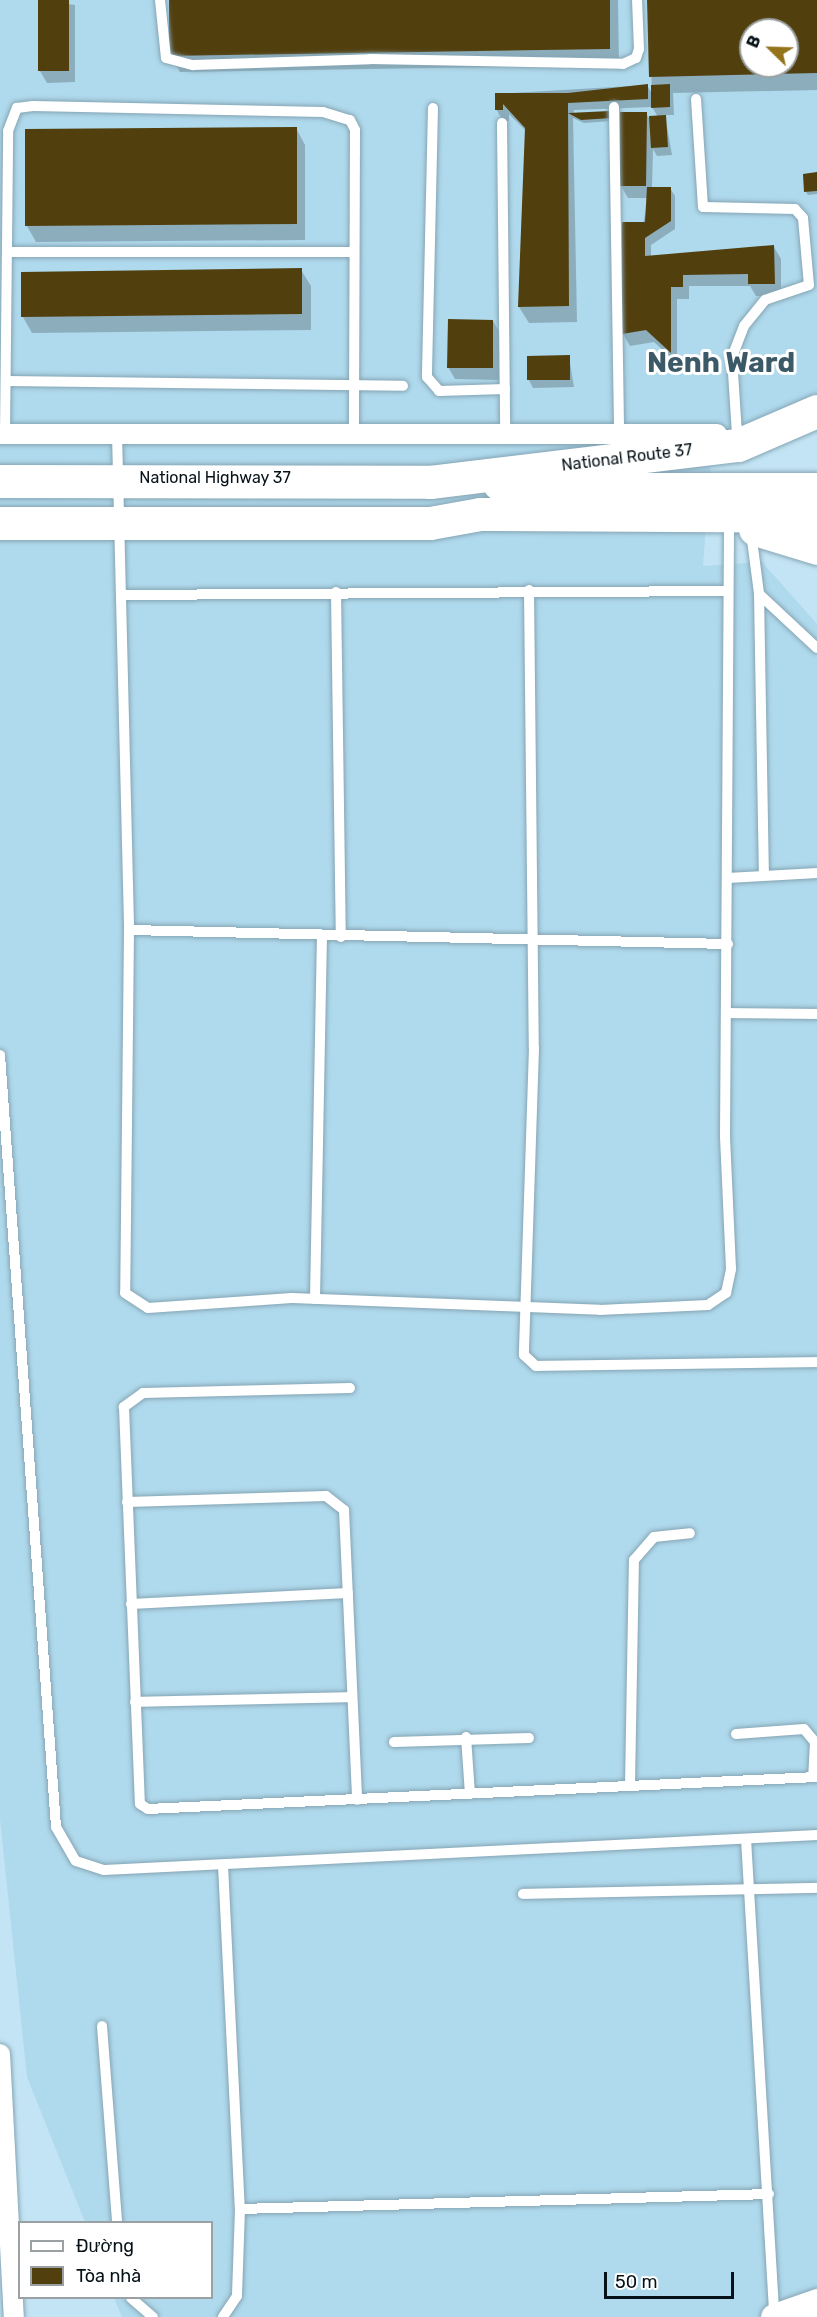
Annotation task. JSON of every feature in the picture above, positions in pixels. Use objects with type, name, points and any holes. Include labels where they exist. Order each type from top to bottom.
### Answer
[{"type":"highway","name":"National Route 37","points":[[430,482],[738,445],[817,411]]},
{"type":"highway","name":"National Highway 37","points":[[0,482],[120,478],[430,482]]},
{"type":"highway","points":[[430,523],[480,514],[817,516]]},
{"type":"highway","points":[[0,523],[122,521],[430,523],[740,528],[770,529],[817,548]]},
{"type":"main road","points":[[430,482],[817,486]]},
{"type":"main road","points":[[774,2317],[817,2302]]},
{"type":"street","points":[[3,434],[619,435],[737,434],[773,430]]},
{"type":"street","points":[[0,2054],[14,2317]]},
{"type":"lane","points":[[160,0],[166,58],[193,65],[370,59],[623,64],[636,58],[639,49],[637,0]]},
{"type":"lane","points":[[696,99],[703,207],[795,209],[803,218],[809,285],[765,300],[744,326],[732,357],[737,434]]},
{"type":"lane","points":[[3,434],[6,381],[8,131],[17,108],[33,106],[342,114],[355,130],[354,434]]},
{"type":"lane","points":[[614,107],[619,435]]},
{"type":"lane","points":[[433,108],[427,377],[439,391],[505,389]]},
{"type":"lane","points":[[502,123],[505,434]]},
{"type":"lane","points":[[8,252],[353,252]]},
{"type":"lane","points":[[6,381],[354,383],[403,386]]},
{"type":"lane","points":[[117,434],[122,521],[129,930],[125,1293],[148,1308],[315,1299],[526,1307],[708,1305],[726,1293],[731,1269],[727,1013],[728,591],[740,528]]},
{"type":"lane","points":[[740,528],[759,594],[764,874]]},
{"type":"lane","points":[[122,595],[529,590],[728,591]]},
{"type":"lane","points":[[529,590],[534,944],[524,1355],[536,1366],[817,1362]]},
{"type":"lane","points":[[336,592],[340,937]]},
{"type":"lane","points":[[759,594],[817,648]]},
{"type":"lane","points":[[728,878],[764,874],[817,873]]},
{"type":"lane","points":[[129,930],[534,944],[728,945]]},
{"type":"lane","points":[[315,1299],[322,936]]},
{"type":"lane","points":[[727,1013],[817,1014]]},
{"type":"lane","points":[[0,1055],[56,1827],[76,1861],[104,1870],[817,1835]]},
{"type":"lane","points":[[350,1388],[143,1393],[124,1407],[135,1702],[136,1793],[148,1809],[815,1777],[815,1742],[804,1729],[736,1734]]},
{"type":"lane","points":[[127,1502],[326,1496],[344,1510],[357,1800]]},
{"type":"lane","points":[[630,1786],[634,1560],[654,1537],[690,1533]]},
{"type":"lane","points":[[131,1604],[348,1593]]},
{"type":"lane","points":[[135,1702],[352,1697]]},
{"type":"lane","points":[[466,1737],[471,1794]]},
{"type":"lane","points":[[394,1742],[466,1737],[529,1738]]},
{"type":"lane","points":[[746,1839],[769,2194],[774,2317]]},
{"type":"lane","points":[[223,1865],[240,2209],[237,2296],[224,2317]]},
{"type":"lane","points":[[523,1894],[750,1893],[817,1888]]},
{"type":"lane","points":[[102,2026],[117,2221]]},
{"type":"lane","points":[[240,2209],[769,2194]]},
{"type":"lane","points":[[132,2299],[153,2317]]},
{"type":"shaded area","points":[[0,0],[817,0],[817,405],[712,445],[703,566],[762,562],[817,624],[817,2317],[122,2317],[114,2299],[213,2299],[213,2221],[85,2221],[27,2077],[0,1819]]},
{"type":"building","points":[[38,0],[69,0],[69,71],[38,71]]},
{"type":"building","points":[[169,0],[610,0],[610,49],[169,56]]},
{"type":"building","points":[[647,0],[817,0],[817,73],[799,73],[799,18],[739,18],[739,75],[649,77]]},
{"type":"building","points":[[648,84],[648,99],[568,103],[569,306],[518,307],[525,128],[503,104],[503,110],[495,110],[495,93],[568,93]]},
{"type":"building","points":[[670,84],[670,107],[651,108],[651,85]]},
{"type":"building","points":[[610,111],[611,118],[581,120],[568,113]]},
{"type":"building","points":[[620,112],[647,112],[646,186],[620,186]]},
{"type":"building","points":[[666,115],[668,147],[651,148],[649,116]]},
{"type":"building","points":[[297,127],[297,224],[25,226],[25,129]]},
{"type":"building","points":[[817,172],[817,191],[804,192],[803,174]]},
{"type":"building","points":[[647,187],[671,187],[671,221],[645,238],[645,256],[774,245],[775,284],[748,284],[748,274],[683,275],[683,287],[671,287],[671,353],[646,330],[622,334],[622,222],[645,222]]},
{"type":"building","points":[[302,268],[302,314],[21,317],[21,272]]},
{"type":"building","points":[[448,319],[493,320],[493,368],[447,368]]},
{"type":"building","points":[[570,355],[570,380],[527,380],[527,356]]},
{"type":"district","name":"Nenh Ward","points":[[721,363]]}]
